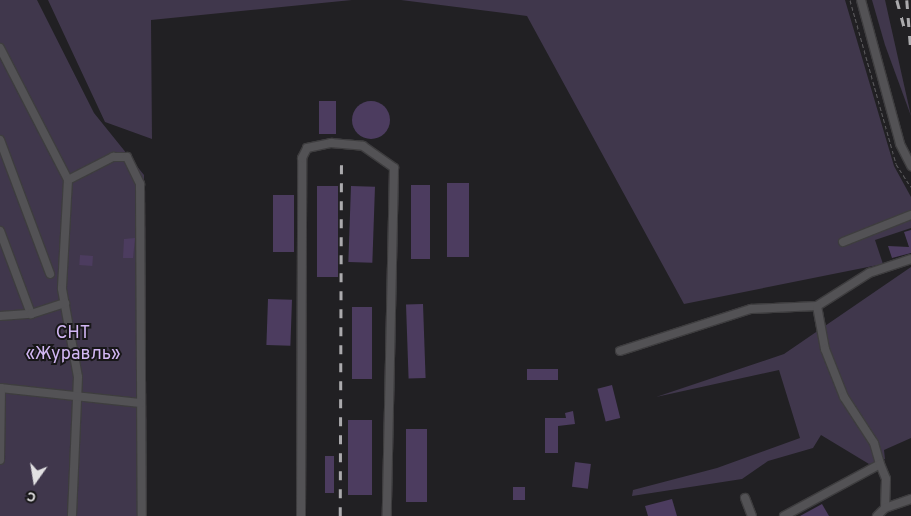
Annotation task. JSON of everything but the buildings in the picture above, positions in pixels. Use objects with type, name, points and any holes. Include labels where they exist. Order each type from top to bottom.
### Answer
[{"type":"street","points":[[861,0],[900,144],[911,166]]},
{"type":"street","points":[[0,48],[68,180],[65,303],[78,377],[72,516]]},
{"type":"street","points":[[0,140],[50,274]]},
{"type":"street","points":[[301,516],[302,158],[307,148],[331,143],[362,146],[394,168],[386,516]]},
{"type":"street","points":[[68,180],[113,157],[127,157],[140,184],[142,516]]},
{"type":"street","points":[[843,242],[911,215]]},
{"type":"street","points":[[0,230],[31,314]]},
{"type":"street","points":[[620,350],[751,309],[817,306],[869,273],[911,259]]},
{"type":"street","points":[[0,316],[31,314],[65,303]]},
{"type":"street","points":[[817,306],[825,349],[844,398],[874,443],[886,479],[885,508]]},
{"type":"street","points":[[0,460],[1,388],[76,399],[140,403]]},
{"type":"street","points":[[784,516],[880,464]]},
{"type":"street","points":[[745,498],[752,516]]},
{"type":"street","points":[[878,516],[885,508],[911,499]]},
{"type":"path","points":[[850,0],[896,164],[911,187]]},
{"type":"green space","name":"СНТ «Журавль»","points":[[0,0],[37,0],[94,113],[144,175],[146,516],[0,516]]},
{"type":"green space","points":[[48,0],[352,0],[151,20],[152,139],[105,122]]},
{"type":"green space","points":[[401,0],[845,0],[894,166],[911,197],[911,228],[875,240],[883,264],[684,304],[527,16]]},
{"type":"green space","points":[[872,0],[885,0],[911,116],[885,45]]},
{"type":"green space","points":[[911,267],[911,438],[884,450],[885,459],[869,464],[821,435],[813,448],[768,461],[742,479],[632,496],[633,490],[717,468],[800,438],[779,370],[656,397],[784,354]]},
{"type":"railway","points":[[897,0],[904,26]]},
{"type":"railway","points":[[907,0],[911,51]]},
{"type":"railway","points":[[340,516],[341,156]]}]
